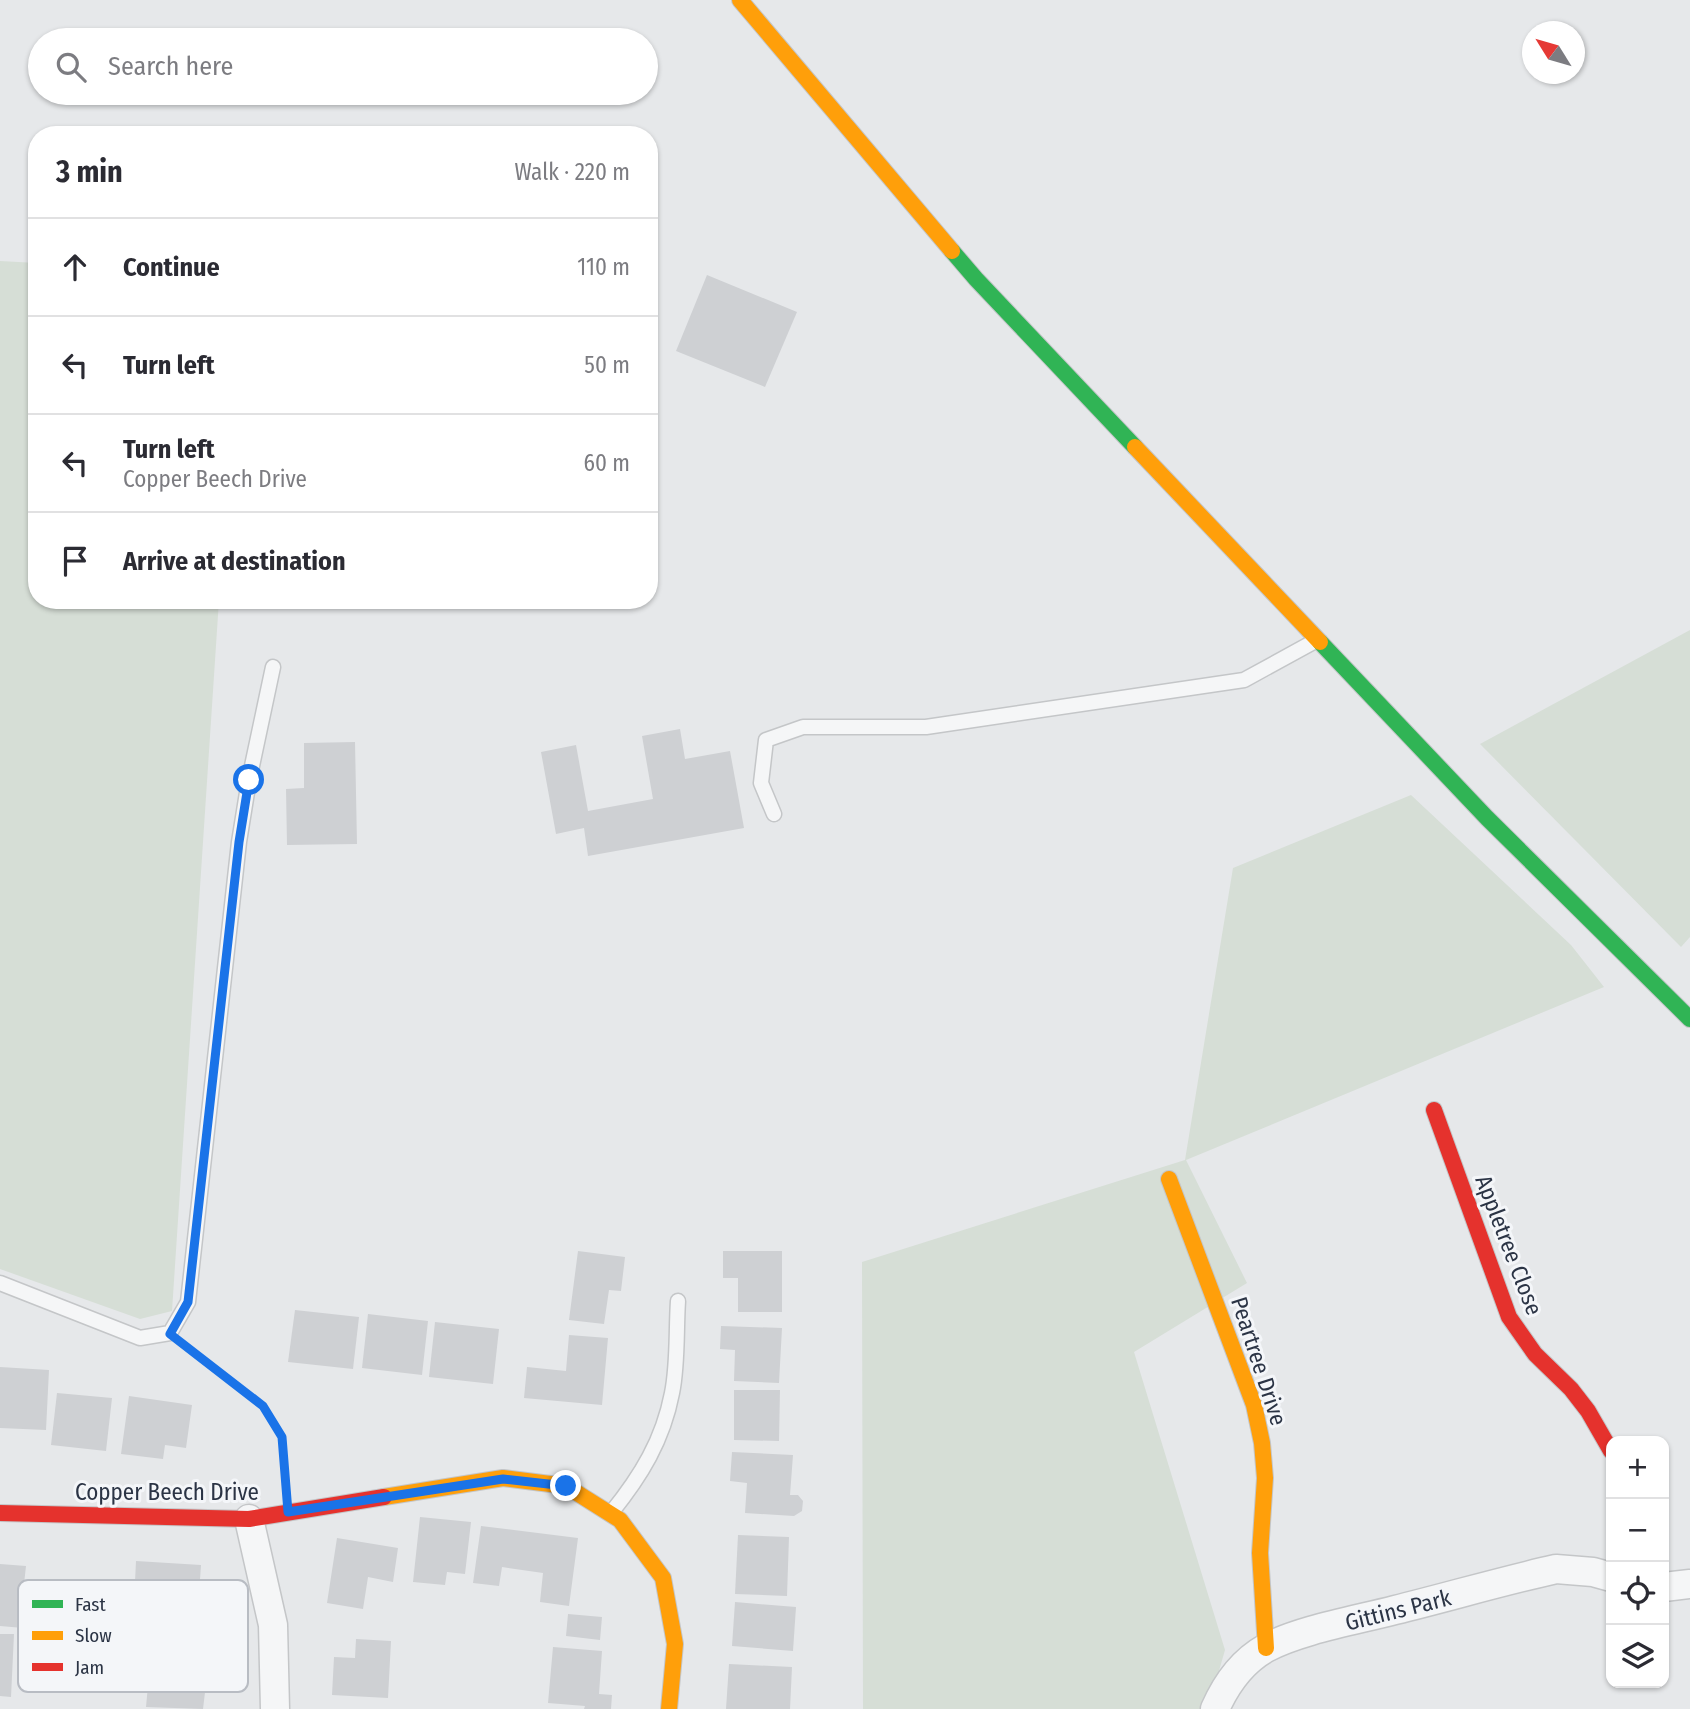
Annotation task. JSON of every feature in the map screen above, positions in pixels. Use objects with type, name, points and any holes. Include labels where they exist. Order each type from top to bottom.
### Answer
[{"type":"main road","points":[[740,0],[976,279],[1487,818],[1690,1019]]},
{"type":"main road","name":"Appletree Close","points":[[1434,1110],[1510,1317],[1535,1354],[1588,1411],[1606,1442]]},
{"type":"main road","name":"Peartree Drive","points":[[1169,1179],[1254,1405],[1262,1443],[1265,1478],[1260,1553],[1266,1648]]},
{"type":"main road","name":"Copper Beech Drive","points":[[0,1513],[248,1519],[503,1479],[566,1486],[620,1520],[663,1578],[675,1644],[669,1709]]},
{"type":"street","points":[[248,1519],[273,1625],[275,1709]]},
{"type":"street","name":"Gittins Park","points":[[1215,1709],[1235,1674],[1266,1648],[1338,1625],[1547,1571],[1574,1569],[1606,1576]]},
{"type":"street","points":[[1669,1586],[1690,1584]]},
{"type":"lane","points":[[774,814],[761,783],[766,740],[803,727],[926,727],[1244,680],[1318,639]]},
{"type":"lane","points":[[0,1283],[140,1338],[170,1334],[188,1302],[239,842],[273,667]]},
{"type":"lane","points":[[611,1514],[638,1480],[656,1448],[672,1393],[678,1301]]},
{"type":"path","points":[[170,1334],[263,1406],[282,1437],[288,1512]]},
{"type":"shaded area","points":[[0,261],[28,263],[28,609],[218,609],[172,1311],[140,1319],[0,1269]]},
{"type":"shaded area","points":[[1690,630],[1690,937],[1681,947],[1480,744]]},
{"type":"shaded area","points":[[1411,795],[1571,945],[1604,987],[1186,1160],[1247,1283],[1134,1352],[1225,1650],[1208,1709],[863,1709],[862,1262],[1185,1160],[1233,868]]},
{"type":"building","points":[[707,275],[797,312],[765,387],[676,351]]},
{"type":"building","points":[[680,729],[685,759],[730,751],[744,828],[588,856],[584,828],[556,834],[541,752],[576,745],[588,811],[653,799],[642,736]]},
{"type":"building","points":[[355,742],[357,844],[287,845],[286,789],[304,788],[304,743]]},
{"type":"building","points":[[578,1251],[625,1257],[621,1291],[609,1290],[604,1324],[569,1320]]},
{"type":"building","points":[[723,1251],[782,1251],[782,1312],[738,1312],[738,1278],[723,1278]]},
{"type":"building","points":[[295,1310],[359,1317],[353,1369],[288,1362]]},
{"type":"building","points":[[368,1314],[428,1321],[422,1375],[362,1368]]},
{"type":"building","points":[[435,1322],[499,1329],[493,1384],[429,1377]]},
{"type":"building","points":[[721,1326],[782,1328],[779,1383],[734,1381],[735,1350],[720,1349]]},
{"type":"building","points":[[569,1335],[608,1338],[602,1405],[524,1398],[527,1367],[566,1371]]},
{"type":"building","points":[[0,1367],[49,1370],[46,1430],[0,1428]]},
{"type":"building","points":[[734,1390],[780,1390],[779,1441],[734,1440]]},
{"type":"building","points":[[57,1393],[112,1398],[106,1451],[51,1445]]},
{"type":"building","points":[[129,1396],[192,1405],[186,1448],[165,1445],[163,1459],[121,1454]]},
{"type":"building","points":[[732,1452],[793,1455],[790,1495],[798,1495],[803,1501],[802,1511],[794,1516],[745,1513],[747,1483],[730,1481]]},
{"type":"building","points":[[420,1517],[471,1522],[465,1574],[447,1572],[445,1585],[413,1582]]},
{"type":"building","points":[[481,1526],[578,1538],[569,1606],[540,1602],[543,1573],[502,1567],[499,1586],[473,1583]]},
{"type":"building","points":[[738,1535],[789,1537],[787,1596],[735,1594]]},
{"type":"building","points":[[337,1538],[398,1548],[393,1582],[368,1577],[363,1609],[327,1603]]},
{"type":"building","points":[[136,1561],[201,1565],[200,1580],[135,1580]]},
{"type":"building","points":[[0,1564],[26,1566],[24,1580],[18,1580],[18,1628],[0,1626]]},
{"type":"building","points":[[735,1602],[796,1607],[793,1651],[732,1646]]},
{"type":"building","points":[[568,1614],[602,1617],[600,1640],[566,1636]]},
{"type":"building","points":[[0,1634],[14,1634],[11,1697],[0,1696]]},
{"type":"building","points":[[356,1639],[391,1641],[388,1698],[332,1695],[334,1657],[355,1658]]},
{"type":"building","points":[[553,1647],[602,1651],[599,1694],[612,1695],[611,1709],[584,1709],[585,1706],[548,1703]]},
{"type":"building","points":[[729,1664],[792,1667],[790,1709],[726,1709]]},
{"type":"building","points":[[147,1692],[205,1692],[203,1709],[146,1707]]},
{"type":"traffic: fast","points":[[952,251],[1135,447]]},
{"type":"traffic: fast","points":[[1320,642],[1487,818],[1690,1019]]},
{"type":"traffic: slow","points":[[740,0],[952,251]]},
{"type":"traffic: slow","points":[[1135,447],[1320,642]]},
{"type":"traffic: slow","points":[[1169,1179],[1254,1405],[1262,1443],[1265,1478],[1260,1553],[1266,1648]]},
{"type":"traffic: slow","points":[[384,1497],[503,1478],[566,1486],[620,1520],[663,1578],[675,1644],[669,1709]]},
{"type":"traffic: jam","points":[[1434,1110],[1509,1317],[1535,1354],[1571,1389],[1588,1411],[1606,1442]]},
{"type":"traffic: jam","points":[[0,1513],[249,1519],[384,1497]]},
{"type":"route","points":[[249,780],[239,842],[188,1302],[170,1334],[263,1406],[282,1437],[288,1512],[503,1479],[566,1486]]}]
